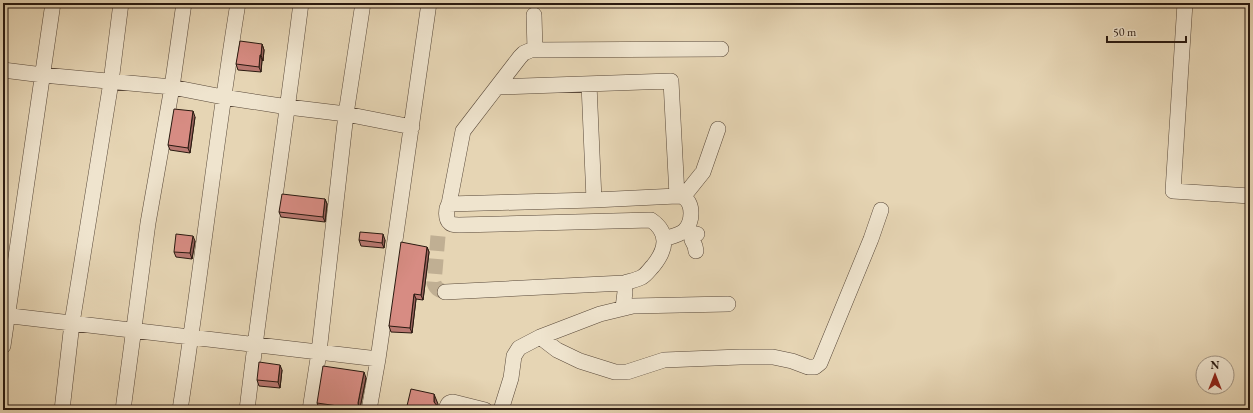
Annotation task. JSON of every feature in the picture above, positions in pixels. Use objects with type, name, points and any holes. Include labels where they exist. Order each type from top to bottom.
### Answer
[{"type":"street","points":[[3,346],[5,315],[53,3]]},
{"type":"street","points":[[62,410],[72,323],[111,82],[120,3]]},
{"type":"street","points":[[123,410],[148,223],[172,87],[184,3]]},
{"type":"street","points":[[180,410],[223,97],[238,3]]},
{"type":"street","points":[[247,410],[301,3]]},
{"type":"street","points":[[310,410],[319,352],[346,114],[363,3]]},
{"type":"street","points":[[369,410],[378,359],[429,3]]},
{"type":"street","points":[[1185,3],[1173,191],[1250,196]]},
{"type":"street","points":[[534,15],[535,50]]},
{"type":"street","points":[[445,292],[624,282],[643,277],[657,261],[663,251],[665,243],[663,233],[658,225],[651,220],[459,225],[448,222],[447,208],[463,132],[524,53],[531,50],[721,49]]},
{"type":"street","points":[[3,70],[172,87],[223,97],[346,114],[412,127]]},
{"type":"street","points":[[497,87],[672,81],[680,197]]},
{"type":"street","points":[[589,84],[594,200]]},
{"type":"street","points":[[680,197],[703,172],[718,129]]},
{"type":"street","points":[[449,204],[680,197],[689,204],[691,213],[690,222],[683,232],[691,240],[664,239]]},
{"type":"street","points":[[540,337],[557,350],[580,361],[615,372],[627,372],[664,360],[740,358],[773,358],[792,361],[808,367],[815,367],[820,363],[871,239],[881,210]]},
{"type":"street","points":[[623,308],[625,292],[624,282]]},
{"type":"street","points":[[500,410],[511,378],[514,356],[519,348],[540,337],[600,314],[633,306],[728,304]]},
{"type":"street","points":[[5,315],[378,359]]},
{"type":"street","points":[[446,410],[447,404],[454,402],[485,410]]},
{"type":"building","points":[[240,41],[262,44],[259,67],[236,64]]},
{"type":"building","points":[[174,109],[193,111],[188,148],[168,145]]},
{"type":"building","points":[[282,194],[325,199],[323,217],[279,212]]},
{"type":"building","points":[[360,232],[383,234],[382,243],[359,240]]},
{"type":"building","points":[[176,234],[193,236],[190,253],[174,252]]},
{"type":"building","points":[[401,242],[427,247],[421,295],[414,294],[410,328],[389,326]]},
{"type":"building","points":[[259,362],[280,365],[278,382],[257,380]]},
{"type":"building","points":[[323,366],[364,372],[358,403],[359,409],[317,403]]},
{"type":"building","points":[[411,389],[434,394],[434,402],[438,407],[437,410],[406,410]]},
{"type":"tunnel","points":[[438,236],[434,283],[438,289],[445,292]]}]
